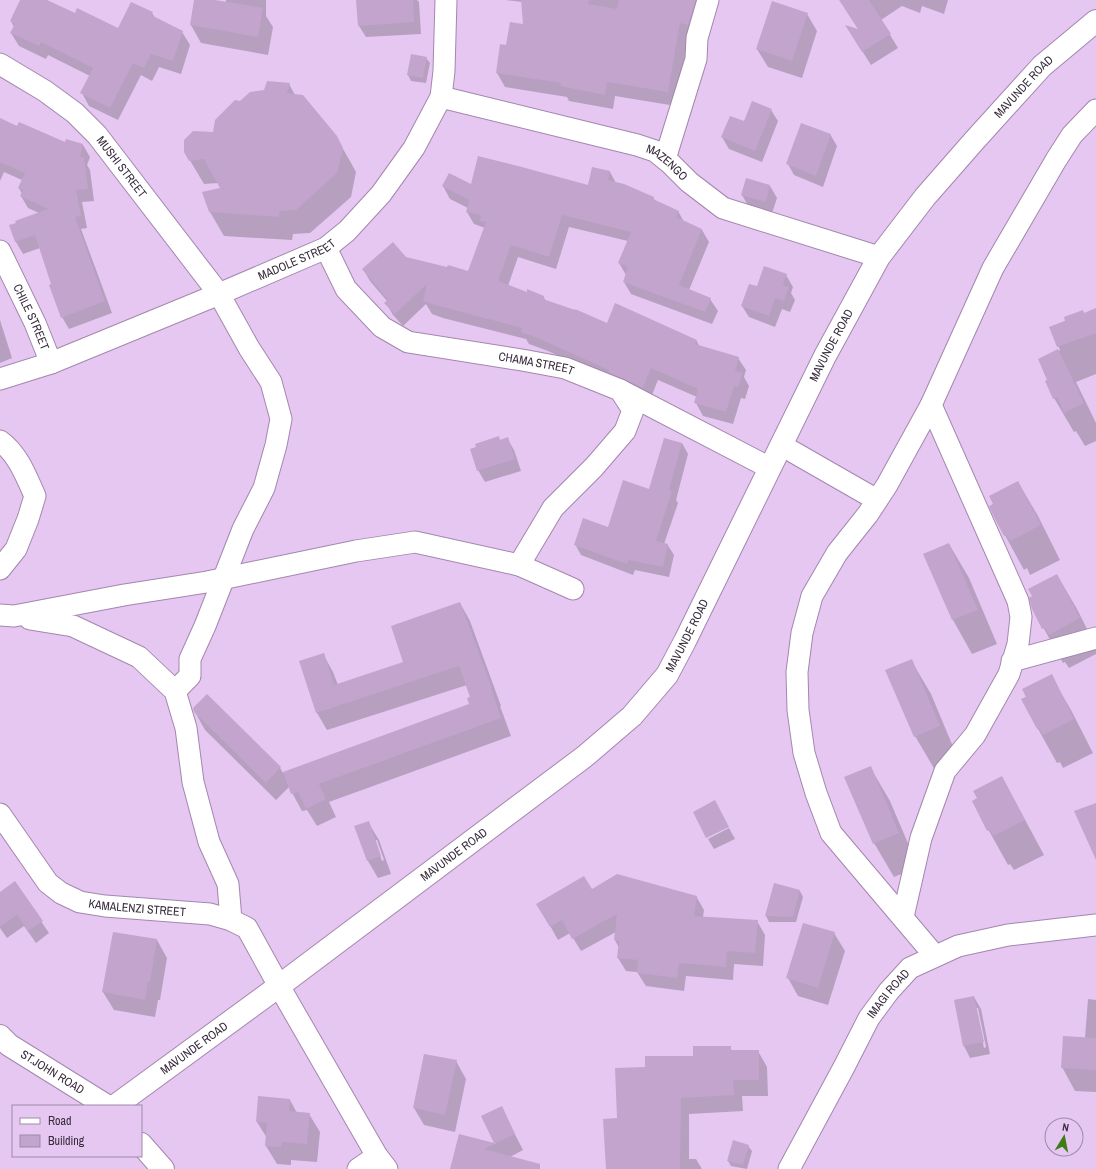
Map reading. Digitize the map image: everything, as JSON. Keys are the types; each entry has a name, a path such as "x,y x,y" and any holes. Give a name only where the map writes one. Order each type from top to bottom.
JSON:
{"street":[{"name":"MADOLE STREET","path":"0,379 50,363 219,294 326,248 347,231 381,194 414,148 441,97 444,71 446,0"},
{"path":"665,159 696,59 697,38 708,0"},
{"name":"MAVUNDE ROAD","path":"116,1105 279,986 584,758 632,716 667,675 702,608 825,356 879,257 925,197 1042,66 1096,21"},
{"name":"MUSHI STREET","path":"0,64 45,90 75,113 96,135 219,294 249,348 271,382 281,419 276,445 264,488 243,529 205,626 190,659 190,676 176,691"},
{"name":"MAZENGO","path":"441,97 637,145 655,151 689,182 723,208 879,257"},
{"path":"935,956 830,833 804,753 798,710 797,672 802,633 812,596 837,553 877,500 931,405 993,268 1072,135 1096,110"},
{"name":"CHAMA STREET","path":"326,248 346,289 382,327 408,342 565,368 620,390 770,468"},
{"name":"CHILE STREET","path":"0,251 35,323 50,363"},
{"path":"519,565 553,508 594,467 625,431 634,410 620,390"},
{"path":"903,917 921,838 945,771 975,735 1008,674 1018,644 1021,617 1018,601 931,405"},
{"path":"0,441 8,447 22,468 35,496 28,520 16,549 0,569"},
{"path":"782,445 877,500"},
{"path":"7,616 224,579 356,551 415,542 519,565 573,589"},
{"path":"7,616 73,626 139,657 176,691 186,728 193,782 209,842 228,884 231,920"},
{"path":"1012,661 1096,638"},
{"name":"KAMALENZI STREET","path":"0,814 48,883 61,893 80,902 105,906 210,914 231,920 247,928 279,986 382,1162"},
{"name":"IMAGI ROAD","path":"789,1169 870,1018 888,990 910,968 958,946 1008,935 1096,925"},
{"name":"ST.JOHN ROAD","path":"0,1036 9,1045 105,1105"},
{"path":"142,1145 163,1169"},
{"path":"358,1169 382,1162"}],"building":[{"path":"20,0 47,0 75,13 77,8 118,28 131,2 153,12 151,15 183,31 173,61 151,54 144,68 133,63 110,108 80,93 93,68 41,42 39,46 10,33 15,24 10,21"},
{"path":"194,0 215,0 263,8 258,37 190,25"},
{"path":"356,0 413,0 414,22 358,26"},
{"path":"521,0 589,0 588,4 617,9 619,0 696,0 688,25 680,23 668,92 607,82 605,95 560,86 561,83 496,73 500,44 506,45 510,22 523,24"},
{"path":"839,0 869,0 891,34 862,52 845,25 858,29"},
{"path":"772,1 808,13 792,61 756,49"},
{"path":"411,54 427,57 423,78 407,75"},
{"path":"267,81 290,83 287,93 303,95 337,136 343,148 337,173 296,210 280,211 279,217 209,212 202,192 220,188 204,159 189,161 184,152 184,140 193,131 213,132 215,120 235,100 240,101 250,92 264,90"},
{"path":"752,101 772,109 755,151 721,137 730,116 744,121"},
{"path":"0,118 17,126 19,122 65,142 66,139 83,144 80,157 84,157 88,189 76,190 81,216 75,217 105,301 61,318 49,285 51,284 35,235 15,242 9,225 16,223 15,221 48,209 20,196 23,190 18,188 25,173 0,162"},
{"path":"801,123 831,134 816,176 786,164"},
{"path":"478,156 588,185 592,167 610,171 608,180 624,184 654,197 653,199 679,211 676,217 702,229 679,285 711,298 705,312 623,282 628,267 618,263 631,232 562,215 549,257 511,245 498,281 527,292 527,289 544,296 543,299 575,309 607,323 615,303 697,340 695,344 739,357 735,371 743,373 738,387 734,386 726,412 694,403 698,389 651,368 643,388 608,372 609,370 521,332 522,328 423,301 427,284 395,314 384,303 388,300 362,269 393,242 406,257 447,267 448,265 468,271 486,222 480,221 481,215 466,212 469,200 442,186 449,173 471,184"},
{"path":"746,178 770,185 766,202 741,195"},
{"path":"764,266 787,274 783,285 789,287 784,301 775,298 769,316 741,306 749,284 757,286"},
{"path":"1096,308 1096,333 1057,347 1049,327 1065,321 1064,317 1083,310 1084,313"},
{"path":"1058,349 1084,403 1064,413 1057,397 1053,399 1038,359"},
{"path":"499,436 500,440 508,437 515,459 477,471 470,449 476,447 475,444"},
{"path":"664,438 682,443 669,490 672,491 656,541 668,544 663,567 628,560 627,564 574,545 583,518 608,527 623,480 649,489"},
{"path":"1018,481 1041,525 1010,541 1006,535 1004,536 994,517 989,506 993,504 989,496"},
{"path":"949,543 978,610 952,620 923,554"},
{"path":"1057,574 1080,618 1049,635 1045,628 1042,629 1032,609 1029,598 1032,596 1028,589"},
{"path":"460,602 492,688 501,718 319,784 326,799 306,809 298,792 291,794 283,772 469,704 467,698 470,697 459,666 316,713 299,661 324,653 334,685 403,662 391,626"},
{"path":"912,659 940,726 914,737 885,670"},
{"path":"1052,674 1074,719 1043,735 1039,728 1037,729 1021,699 1026,697 1022,689"},
{"path":"207,694 281,767 266,783 194,712 193,708"},
{"path":"871,766 899,833 873,844 844,777"},
{"path":"1002,776 1025,820 993,836 990,830 987,831 972,801 977,798 973,791"},
{"path":"715,800 729,827 706,838 693,812"},
{"path":"1096,803 1096,860 1074,811"},
{"path":"369,821 381,856 367,861 354,826"},
{"path":"617,874 697,896 694,916 758,920 755,953 727,951 726,967 679,963 677,978 637,973 638,960 617,958 619,941 614,940 617,914 572,939 562,920 550,927 536,904 584,876 592,889"},
{"path":"15,881 43,921 28,931 17,915 0,927 0,892"},
{"path":"774,883 800,890 793,917 765,916"},
{"path":"803,923 835,932 818,988 786,978"},
{"path":"113,932 157,939 150,983 148,982 145,1000 102,992"},
{"path":"974,996 984,1042 963,1046 954,1000"},
{"path":"1063,1036 1096,1038 1096,1070 1061,1068"},
{"path":"693,1046 731,1046 731,1050 759,1050 759,1080 733,1080 734,1095 681,1098 680,1169 606,1169 603,1119 617,1118 615,1068 645,1067 645,1056 693,1056"},
{"path":"424,1054 457,1060 445,1115 413,1108"},
{"path":"258,1096 290,1099 289,1111 310,1113 307,1144 282,1142 281,1147 265,1146 267,1123 256,1122"},
{"path":"502,1106 515,1134 484,1149 540,1164 540,1169 450,1169 459,1134 494,1143 481,1116"},
{"path":"733,1140 749,1145 743,1165 727,1161"}]}
